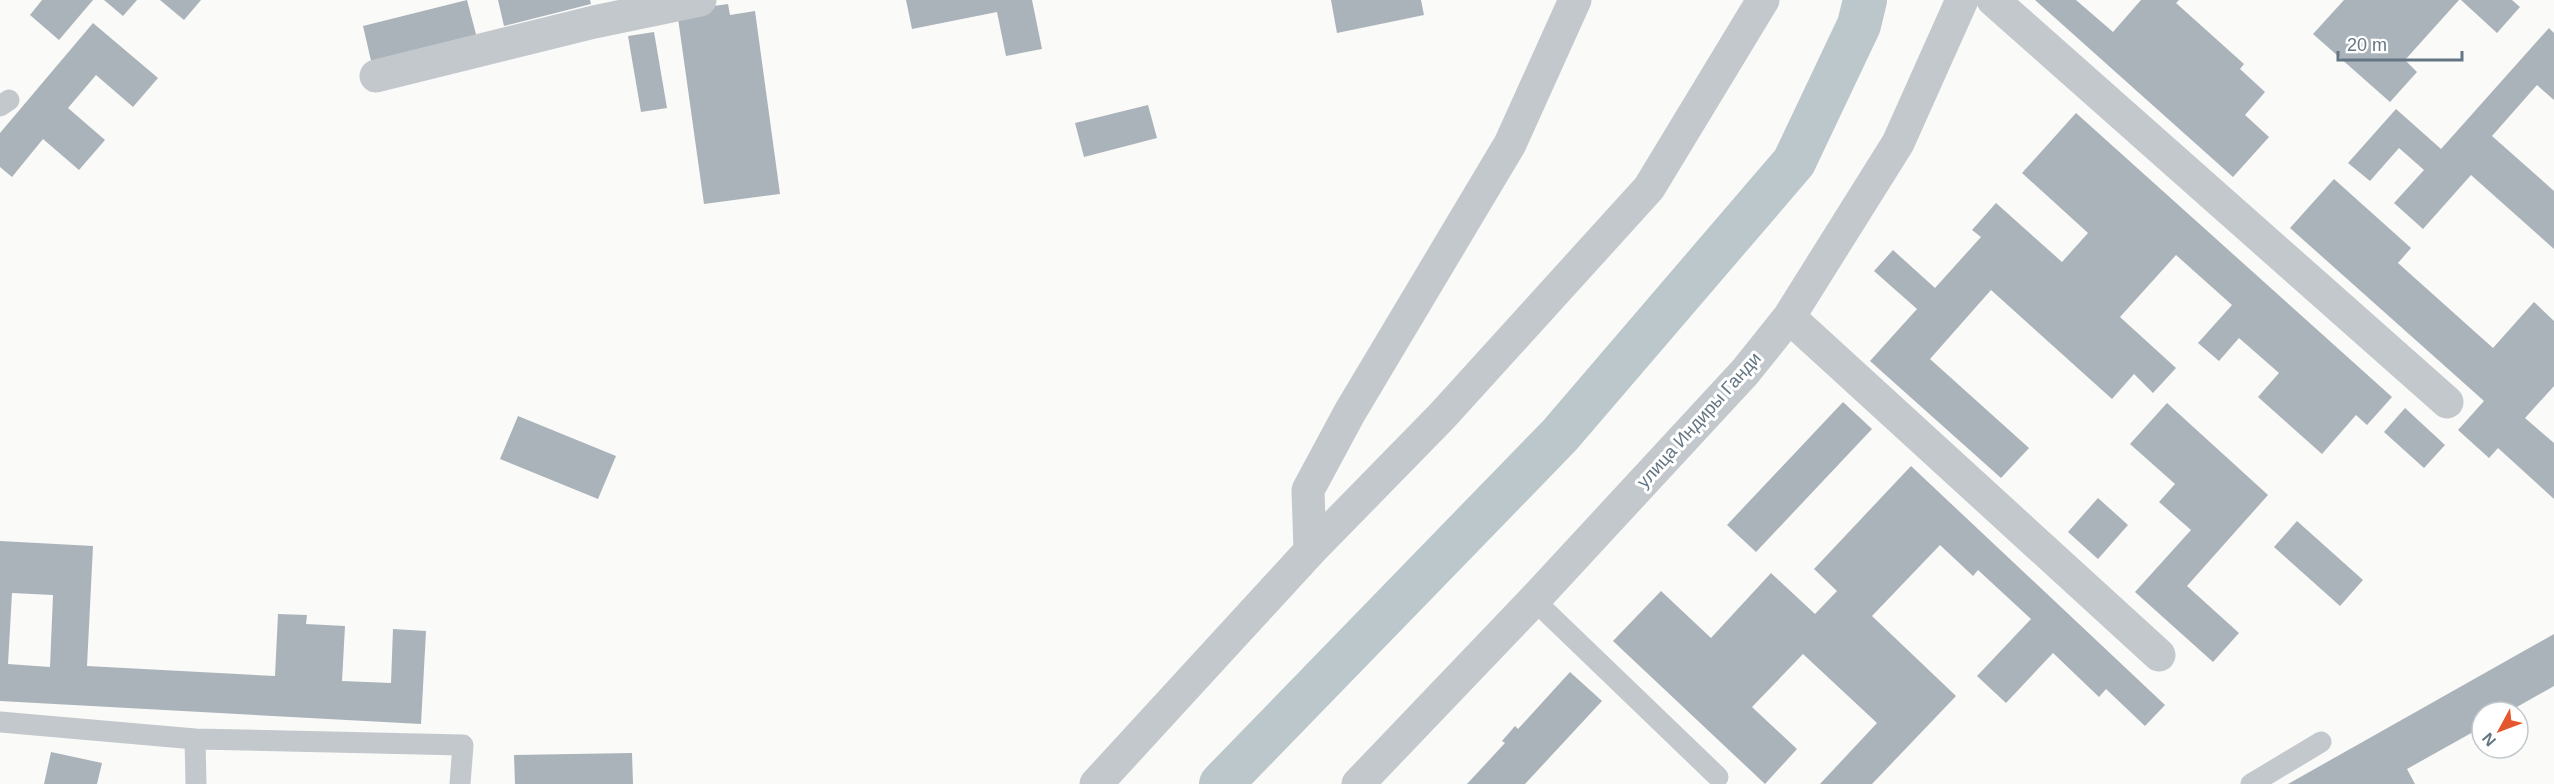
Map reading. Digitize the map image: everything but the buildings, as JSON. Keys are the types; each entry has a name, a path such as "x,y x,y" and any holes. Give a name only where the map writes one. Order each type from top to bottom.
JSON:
{"street":[{"path":"376,76 594,22 700,0"},
{"path":"1310,551 1308,490 1350,412 1510,144 1575,0"},
{"path":"1096,784 1310,551 1442,416 1649,188 1763,0"},
{"name":"улица Индиры Ганди","path":"1358,784 1534,600 1745,372 1789,318 1898,143 1962,0"},
{"path":"1993,0 2447,402"},
{"path":"1789,318 2159,654"}],"lane":[{"path":"1534,600 1718,777"},
{"path":"0,722 195,739 463,745 460,784"},
{"path":"195,739 196,784"},
{"path":"2251,784 2322,742"}],"waterway":[{"path":"1221,784 1560,435 1794,162 1859,25 1865,0"}]}
